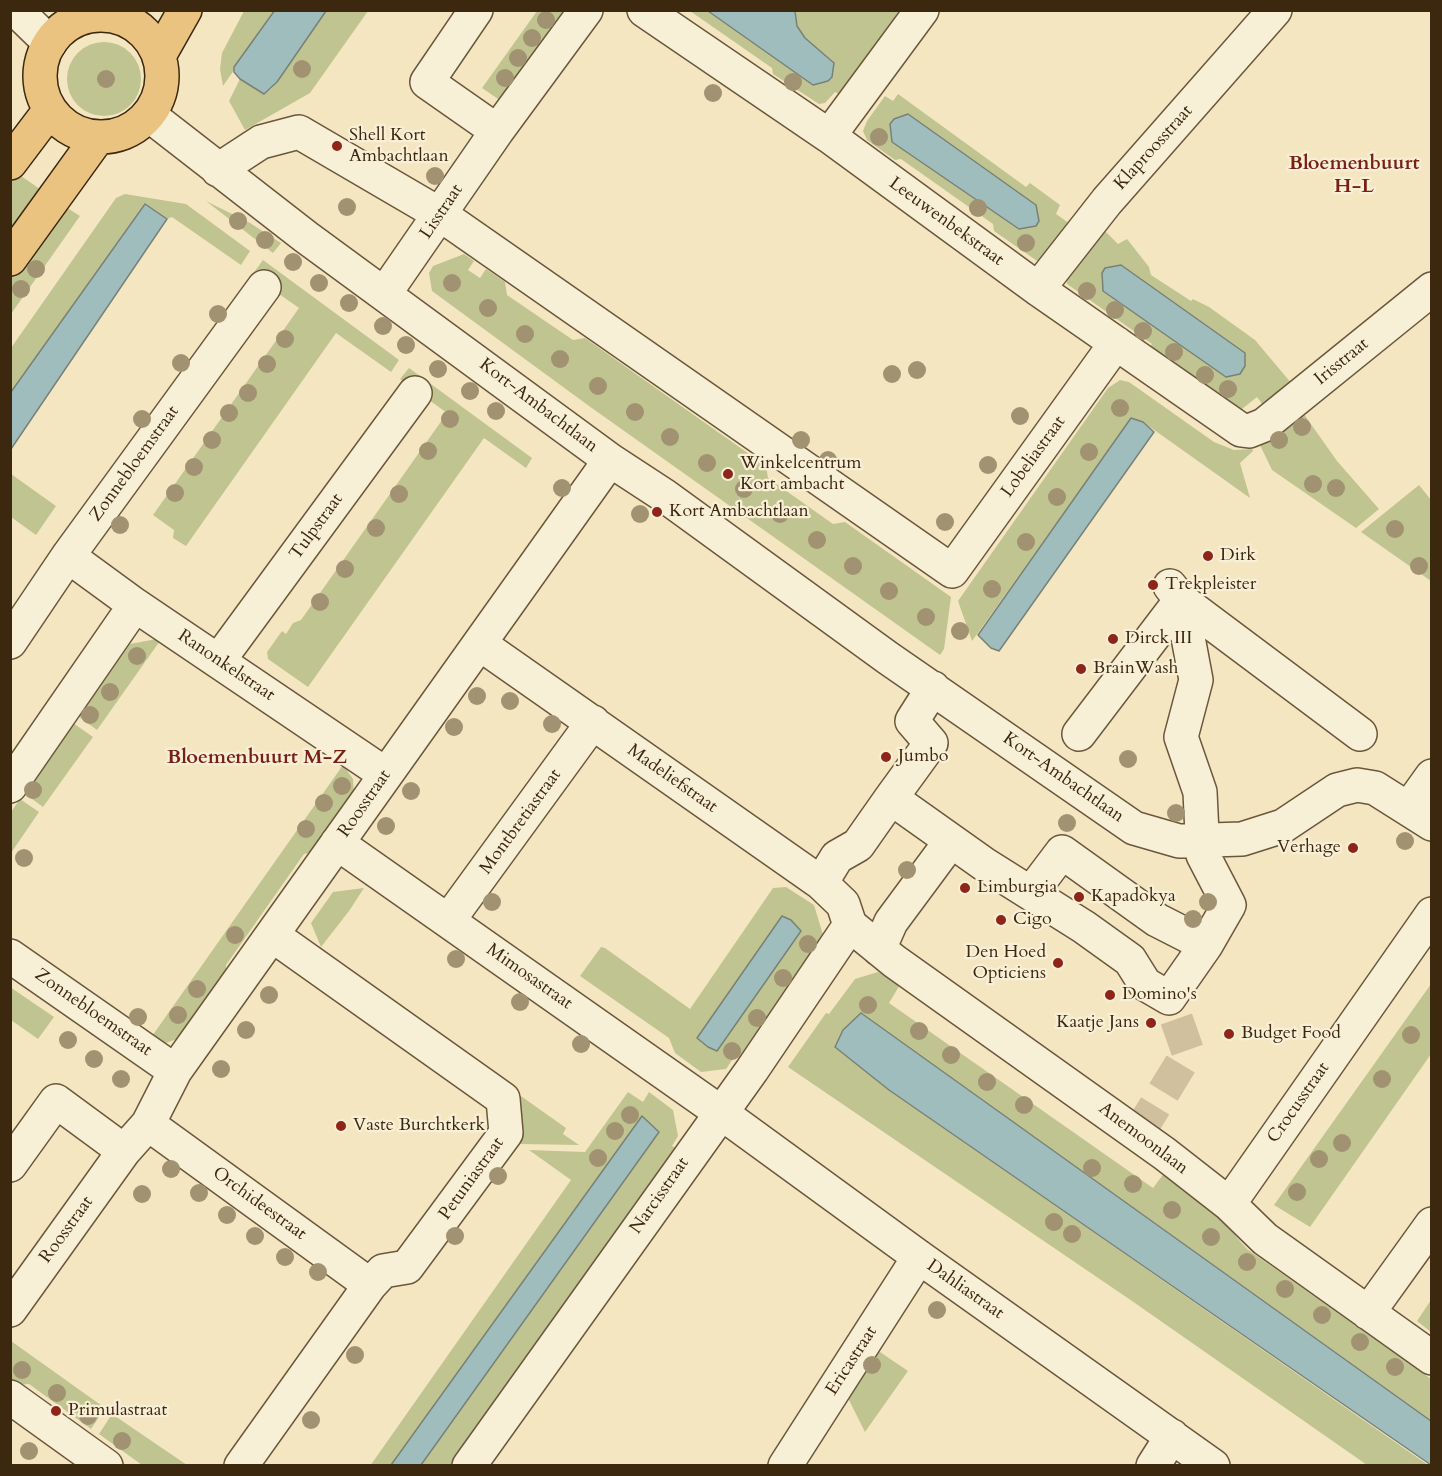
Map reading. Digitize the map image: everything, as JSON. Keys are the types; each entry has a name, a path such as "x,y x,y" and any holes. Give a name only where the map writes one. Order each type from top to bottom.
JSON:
{"main road":[{"path":"159,56 185,10"},
{"path":"117,14 134,24 149,38 159,56 163,76 159,97 149,115 135,128 117,136 98,137 79,133 63,124 50,110 43,94 40,76 43,59 50,43 68,25 91,16 117,14"},
{"path":"10,163 50,110"},
{"path":"10,259 98,137"}],"street":[{"path":"15,10 50,43"},
{"path":"476,10 427,82 497,131"},
{"name":"Lisstraat","path":"385,293 497,131 586,10"},
{"name":"Leeuwenbekstraat","path":"644,10 829,136 1038,289 1232,424 1250,431"},
{"path":"829,136 922,10"},
{"name":"Klaproosstraat","path":"1038,289 1107,201 1275,10"},
{"name":"Kort-Ambachtlaan","path":"149,115 218,170 610,460 1134,828 1179,841 1242,839 1267,833 1297,818 1337,790 1357,785 1375,788 1420,816"},
{"path":"218,170 261,142 299,132 441,215"},
{"name":"Lobeliastraat","path":"441,215 952,571 1116,343"},
{"name":"Zonnebloemstraat","path":"10,642 68,556 264,287"},
{"name":"Irisstraat","path":"1250,431 1264,425 1431,289"},
{"name":"Tulpstraat","path":"219,660 415,393"},
{"name":"Roosstraat","path":"10,1310 124,1151 148,1124 175,1071 610,460"},
{"name":"Ranonkelstraat","path":"68,556 135,605 385,774"},
{"path":"891,798 951,841 1084,927 1130,960 1145,984 1169,998 1206,945 1229,905 1203,855 1200,792 1181,737 1196,680 1175,593"},
{"path":"1175,593 1360,734"},
{"path":"1079,734 1175,593"},
{"path":"10,786 135,605"},
{"name":"Madeliefstraat","path":"480,644 821,883 843,904 850,925"},
{"path":"821,883 837,857 858,844 931,743 912,721 933,688"},
{"name":"Montbretiastraat","path":"448,921 593,723"},
{"path":"1420,816 1431,776"},
{"path":"879,949 891,922 951,841"},
{"name":"Mimosastraat","path":"337,843 720,1112"},
{"path":"1031,893 1062,852 1157,920 1206,945"},
{"path":"1084,927 1110,886"},
{"name":"Crocusstraat","path":"1229,1204 1431,914"},
{"name":"Anemoonlaan","path":"850,925 879,949 1138,1134 1229,1204 1265,1239 1431,1358"},
{"name":"Narcisstraat","path":"469,1466 752,1070 850,925"},
{"name":"Petuniastraat","path":"241,1466 370,1285 383,1271 407,1267 506,1133 503,1099 272,934"},
{"name":"Zonnebloemstraat","path":"10,956 175,1071"},
{"path":"10,1166 56,1101 124,1151"},
{"name":"Dahliastraat","path":"720,1112 1213,1466"},
{"name":"Orchideestraat","path":"148,1124 370,1285"},
{"path":"1368,1314 1431,1224"},
{"name":"Ericastraat","path":"785,1466 919,1257"},
{"path":"10,1397 106,1466"},
{"path":"1153,1466 1172,1436"}],"green space":[{"path":"244,11 275,11 223,86 220,69 222,53"},
{"path":"326,11 368,11 310,93 245,130 229,101 240,79 264,94 272,88"},
{"path":"537,11 565,11 501,101 482,88"},
{"path":"690,11 708,11 813,85 834,63 805,38 797,26 795,11 899,11 839,94 835,92 825,103 819,104 773,74 772,68"},
{"path":"97,42 111,42 125,48 135,58 141,72 139,93 125,110 111,116 97,116 83,110 73,100 67,86 67,72 73,58 83,48"},
{"path":"898,94 1026,187 1030,183 1060,205 1056,214 1073,226 1040,263 994,231 993,224 901,159 895,160 867,140 863,131 867,121 885,96 893,101"},
{"path":"14,171 47,194 11,244 10,176"},
{"path":"125,194 186,204 250,251 241,265 172,217 167,219 144,204 11,392 11,348 116,198"},
{"path":"206,201 250,223 281,243 273,253"},
{"path":"61,204 80,216 11,314 11,275"},
{"path":"1105,231 1118,244 1127,239 1149,267 1151,275 1191,301 1193,299 1209,307 1255,340 1292,384 1266,409 1257,397 1237,413 1147,350 1152,344 1067,284 1066,277","holes":["1121,265 1245,353 1245,366 1226,377 1103,291 1103,274"]},
{"path":"464,254 474,261 468,270 480,278 486,269 505,282 507,295 573,340 585,338 766,466 768,478 833,524 845,522 951,597 944,649 940,655 589,406 432,291 429,273 433,266"},
{"path":"263,260 399,360 391,372 336,333 186,546 173,538 174,530 153,515 299,308 252,275"},
{"path":"409,368 532,458 526,468 484,438 308,687 268,659 267,652 282,631 286,634 293,623 301,620 447,413 400,379"},
{"path":"1120,380 1129,382 1214,442 1234,450 1252,449 1253,451 1240,463 1250,498 1143,422 1131,419 972,641 958,601 1108,388"},
{"path":"1301,410 1337,461 1379,509 1356,528 1272,470 1258,441"},
{"path":"11,474 56,506 36,535 11,517"},
{"path":"1419,485 1431,500 1431,581 1361,532"},
{"path":"162,638 97,730 79,717 130,644"},
{"path":"73,723 93,737 43,807 24,793"},
{"path":"343,765 353,779 354,795 315,852 304,854 226,965 226,972 185,1036 166,1043 150,1039"},
{"path":"20,799 39,812 11,853 11,812"},
{"path":"786,887 814,905 824,938 740,1058 735,1056 726,1069 701,1072 675,1053 669,1038 580,976 601,947 605,948 690,1009 773,888","holes":["782,917 791,920 801,931 717,1051"]},
{"path":"364,888 321,947 311,923 333,892"},
{"path":"878,972 901,983 889,1003 1153,1188 1165,1172 1216,1214 1247,1249 1431,1379 1431,1421 861,1013 843,1030 835,1047 889,1090 1428,1465 1367,1465 1132,1301 788,1067 826,1013 829,1014 855,979"},
{"path":"1431,984 1431,1054 1310,1227 1274,1205"},
{"path":"10,987 54,1017 38,1039 11,1020"},
{"path":"628,1092 643,1102 649,1092 673,1110 678,1136 672,1146 676,1148 450,1465 421,1465 659,1132 642,1117 391,1465 370,1466 571,1180 529,1150 585,1152"},
{"path":"518,1094 566,1128 563,1134 579,1145 521,1144 514,1140"},
{"path":"1431,1300 1431,1332 1417,1321"},
{"path":"11,1341 105,1408 91,1429 29,1384 17,1385 11,1382"},
{"path":"877,1350 908,1371 865,1432 848,1398"},
{"path":"112,1414 187,1465 142,1465 99,1434"}],"water":[{"path":"275,10 326,11 277,82 264,94 240,79 234,72 234,67"},
{"path":"708,11 795,11 797,26 805,38 834,63 832,77 828,81 813,85"},
{"path":"908,114 1036,205 1039,221 1036,226 1019,229 892,142 890,124 894,119"},
{"path":"145,204 167,219 11,449 11,392"},
{"path":"1121,265 1245,353 1245,366 1240,374 1226,377 1103,291 1102,273 1105,268"},
{"path":"1131,418 1143,422 1154,432 999,651 991,648 978,635"},
{"path":"782,916 791,920 801,931 717,1051 708,1047 697,1038"},
{"path":"861,1013 1431,1421 1431,1465 889,1090 835,1047 843,1030"},
{"path":"642,1116 659,1132 421,1465 391,1465"}],"tunnel":[{"path":"1138,1134 1188,1052 1169,998"}],"place":[{"name":"Shell Kort Ambachtlaan","path":"337,146"},
{"name":"Winkelcentrum Kort ambacht","path":"728,474"},
{"name":"Kort Ambachtlaan","path":"657,512"},
{"name":"Dirk","path":"1208,556"},
{"name":"Trekpleister","path":"1153,585"},
{"name":"Dirck III","path":"1113,639"},
{"name":"BrainWash","path":"1081,669"},
{"name":"Jumbo","path":"886,757"},
{"name":"Verhage","path":"1353,848"},
{"name":"Limburgia","path":"965,888"},
{"name":"Kapadokya","path":"1079,897"},
{"name":"Cigo","path":"1001,920"},
{"name":"Den Hoed Opticiens","path":"1058,963"},
{"name":"Domino's","path":"1110,995"},
{"name":"Kaatje Jans","path":"1151,1023"},
{"name":"Budget Food","path":"1229,1034"},
{"name":"Vaste Burchtkerk","path":"341,1126"},
{"name":"Primulastraat","path":"56,1411"}],"district":[{"name":"Bloemenbuurt H-L","path":"1354,176"},
{"name":"Bloemenbuurt M-Z","path":"257,758"}]}
